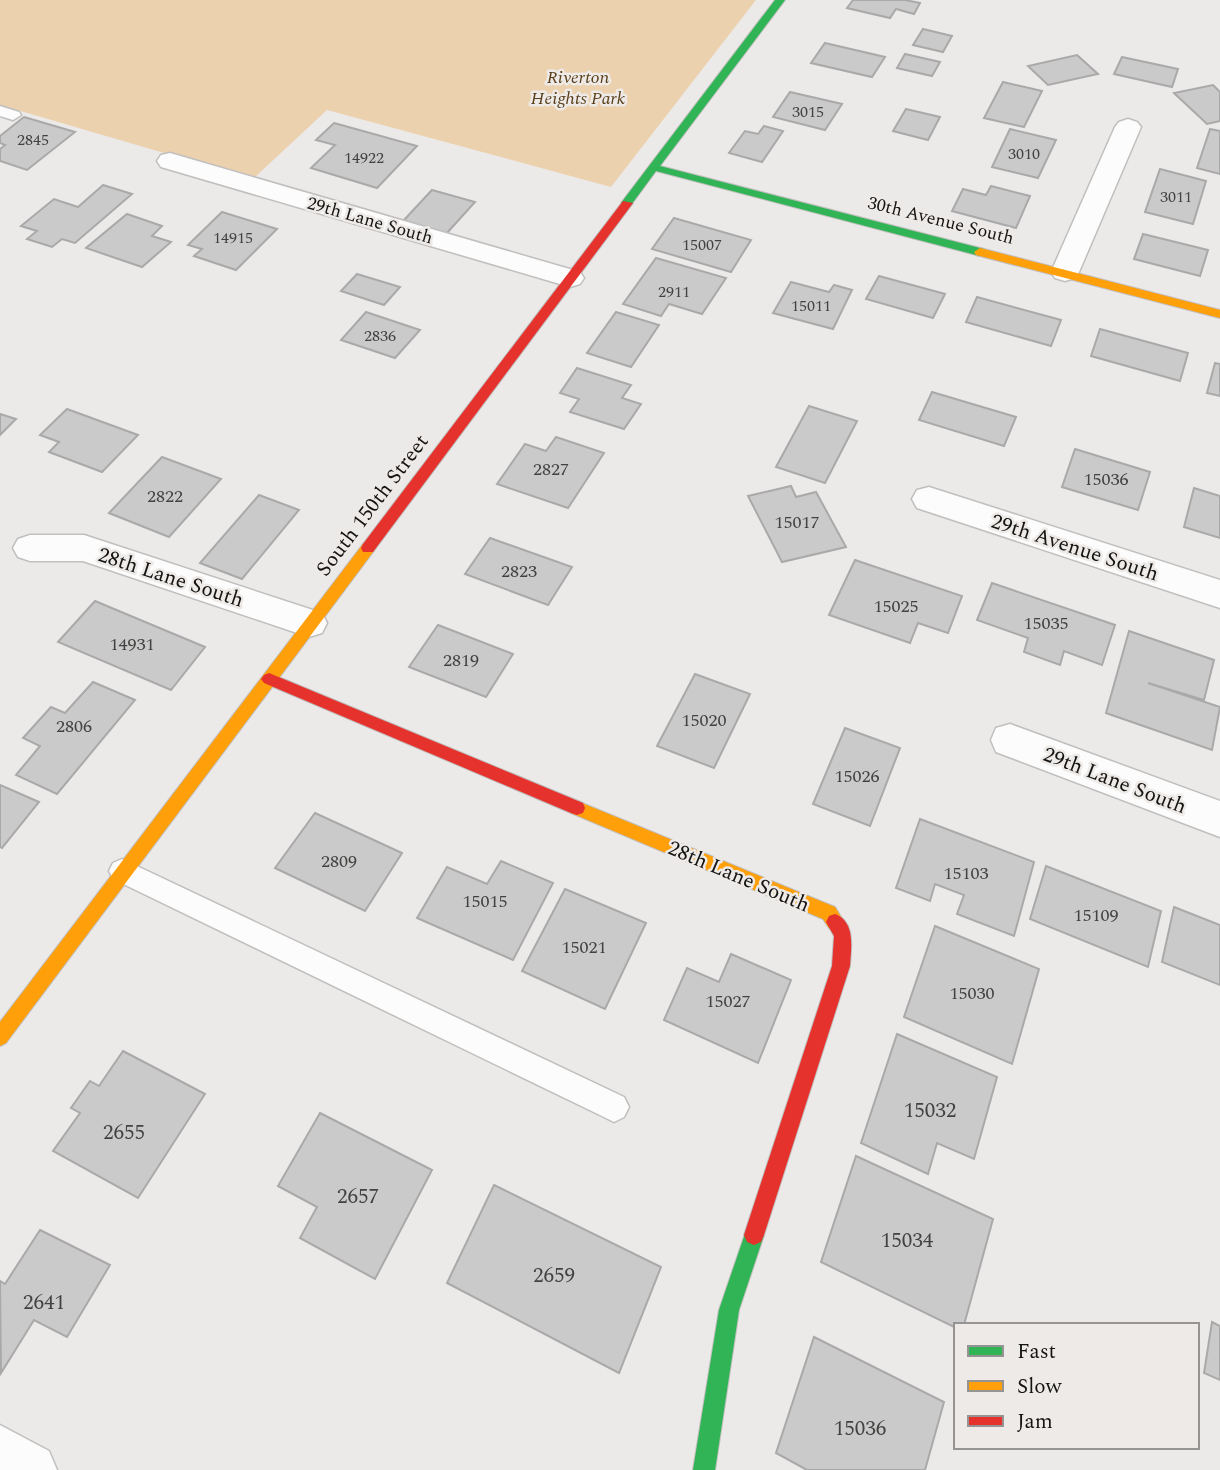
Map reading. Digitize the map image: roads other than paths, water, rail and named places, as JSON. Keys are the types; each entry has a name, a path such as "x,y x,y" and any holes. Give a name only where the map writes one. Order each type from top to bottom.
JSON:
{"street":[{"name":"South 150th Street","path":"0,1037 122,871 779,0"},
{"path":"1065,272 1128,127"},
{"name":"29th Lane South","path":"170,161 570,278"},
{"name":"30th Avenue South","path":"652,167 1220,314"},
{"name":"29th Avenue South","path":"929,499 1220,594"},
{"name":"28th Lane South","path":"30,548 84,548 309,623"},
{"name":"28th Lane South","path":"269,679 829,913 843,936 841,966 729,1310 704,1470"},
{"name":"29th Lane South","path":"1010,740 1220,820"},
{"path":"0,1452 30,1470"}],"lane":[{"path":"122,871 614,1107"}],"park label":[{"name":"Riverton Heights Park","path":"578,87"}]}
